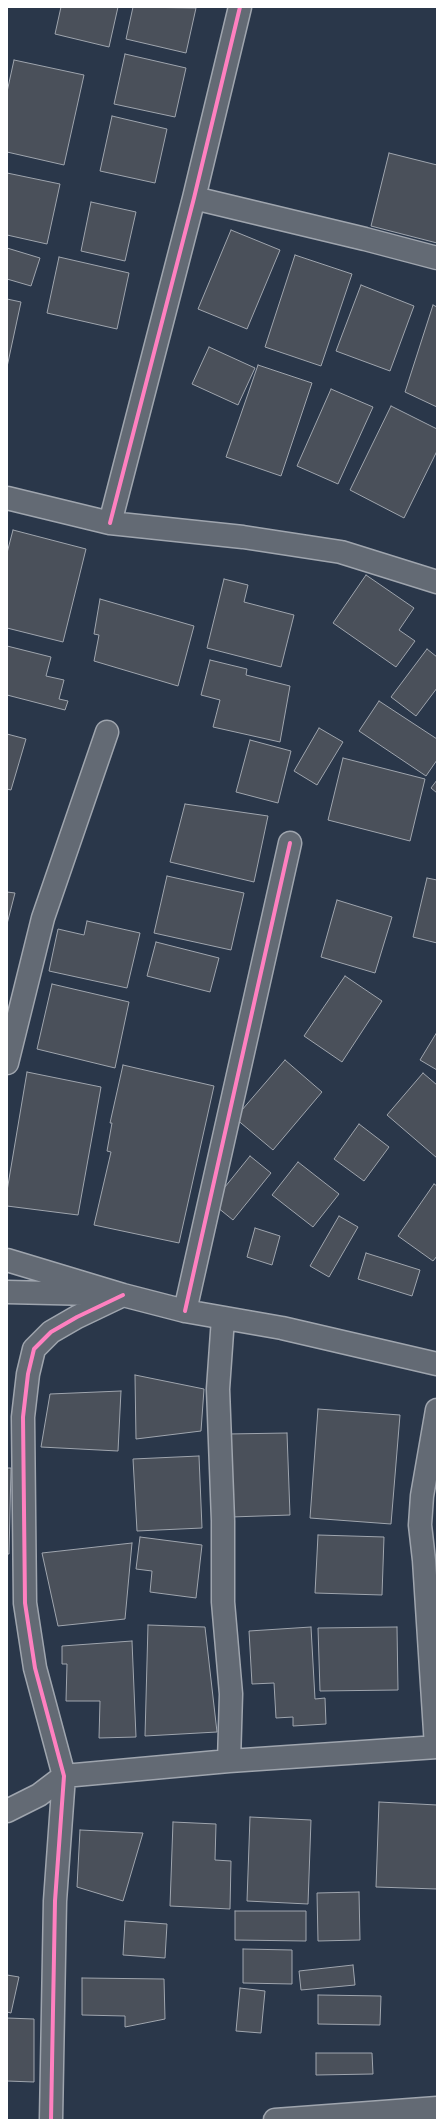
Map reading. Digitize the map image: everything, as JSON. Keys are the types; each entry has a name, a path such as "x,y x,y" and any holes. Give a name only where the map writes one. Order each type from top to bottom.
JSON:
{"street":[{"path":"110,523 194,198 240,7"},
{"path":"194,198 437,258"},
{"path":"7,498 110,523 243,537 341,552 437,582"},
{"path":"7,1063 43,918 107,732"},
{"path":"185,1310 290,842"},
{"path":"7,1260 123,1295 185,1310 282,1328 437,1364"},
{"path":"7,1292 123,1295"},
{"path":"51,2120 55,1901 64,1776 16,1601 24,1417 28,1374 34,1349 51,1332 77,1317 123,1295"},
{"path":"223,1318 218,1389 223,1521 223,1602 231,1694 229,1761"},
{"path":"7,1811 39,1794 64,1776 229,1761 436,1747 424,1560 420,1526 423,1489 437,1410"},
{"path":"276,2120 405,2115 437,2108"}],"building":[{"path":"61,7 118,7 109,47 55,34"},
{"path":"133,7 196,8 186,53 126,39"},
{"path":"125,54 186,68 175,117 114,104"},
{"path":"14,60 84,75 64,165 7,152 7,92"},
{"path":"112,116 167,129 155,183 100,171"},
{"path":"389,153 437,165 437,243 371,226"},
{"path":"7,173 60,184 47,244 7,235"},
{"path":"91,202 136,212 125,261 81,251"},
{"path":"231,230 280,250 247,329 198,309"},
{"path":"7,248 40,258 31,286 7,279"},
{"path":"295,255 352,274 321,366 265,347"},
{"path":"59,257 129,273 117,329 47,313"},
{"path":"361,285 414,306 390,371 336,351"},
{"path":"7,299 21,302 7,367"},
{"path":"433,305 437,307 437,407 405,392"},
{"path":"209,347 255,368 238,405 192,384"},
{"path":"258,365 312,383 281,476 226,457"},
{"path":"331,389 373,407 338,484 297,466"},
{"path":"391,406 437,429 437,451 404,518 350,490"},
{"path":"13,530 86,549 63,642 7,628 7,553"},
{"path":"366,575 414,608 399,630 415,641 396,667 333,623"},
{"path":"224,579 248,585 244,602 294,615 281,667 207,648"},
{"path":"100,599 194,626 178,686 94,661 99,635 94,634"},
{"path":"7,646 51,657 46,676 64,680 59,699 68,701 65,710 7,695"},
{"path":"427,649 437,657 437,688 416,716 391,697"},
{"path":"210,660 247,669 246,675 290,686 280,742 213,727 220,700 201,695"},
{"path":"379,701 437,739 437,760 426,776 359,731"},
{"path":"319,728 343,742 317,785 294,771"},
{"path":"7,734 26,739 11,790 7,789"},
{"path":"250,740 291,751 278,803 236,792"},
{"path":"343,758 425,779 410,841 328,820"},
{"path":"437,780 437,793 431,788"},
{"path":"185,804 268,816 254,882 170,862"},
{"path":"167,876 244,893 231,950 154,933"},
{"path":"427,878 437,880 437,943 413,937"},
{"path":"7,892 15,893 7,924"},
{"path":"337,900 392,917 375,973 321,957"},
{"path":"87,921 140,933 127,988 49,971 58,929 84,935"},
{"path":"156,942 219,958 210,992 147,976"},
{"path":"345,976 382,1001 342,1062 304,1036"},
{"path":"52,984 129,1002 115,1068 37,1049"},
{"path":"437,1032 437,1070 420,1060"},
{"path":"285,1060 322,1092 273,1150 235,1118"},
{"path":"123,1065 214,1086 179,1243 94,1225 111,1152 107,1151 112,1123 110,1123"},
{"path":"27,1072 101,1087 78,1215 7,1206 7,1191"},
{"path":"423,1073 437,1085 437,1158 387,1115"},
{"path":"359,1124 389,1147 364,1181 334,1159"},
{"path":"250,1156 271,1173 233,1220 212,1203"},
{"path":"298,1162 339,1194 313,1227 272,1195"},
{"path":"434,1184 437,1186 437,1256 433,1261 398,1236"},
{"path":"339,1216 358,1227 329,1277 310,1266"},
{"path":"255,1228 280,1236 272,1265 247,1257"},
{"path":"366,1253 420,1270 412,1296 358,1279"},
{"path":"135,1375 204,1389 201,1431 136,1439"},
{"path":"121,1391 118,1451 41,1447 50,1394"},
{"path":"318,1409 400,1415 391,1524 310,1518"},
{"path":"287,1433 290,1515 231,1517 228,1434"},
{"path":"199,1456 202,1528 137,1531 133,1459"},
{"path":"7,1468 11,1468 9,1554 7,1554"},
{"path":"318,1535 384,1537 382,1595 315,1593"},
{"path":"140,1537 202,1545 196,1598 150,1592 152,1571 136,1569"},
{"path":"132,1543 125,1619 58,1626 42,1553"},
{"path":"148,1625 205,1627 217,1732 145,1736"},
{"path":"311,1627 315,1699 325,1698 326,1724 293,1726 293,1717 276,1718 274,1683 252,1684 249,1631"},
{"path":"397,1627 398,1690 320,1691 318,1628"},
{"path":"132,1641 136,1737 99,1738 100,1701 66,1701 67,1664 62,1664 62,1646"},
{"path":"379,1802 437,1805 437,1889 376,1887"},
{"path":"250,1817 311,1820 308,1904 247,1901"},
{"path":"173,1822 216,1824 215,1860 231,1861 230,1909 170,1906"},
{"path":"80,1830 143,1833 123,1901 77,1887"},
{"path":"359,1892 360,1940 318,1941 317,1893"},
{"path":"235,1911 306,1911 306,1941 235,1940"},
{"path":"125,1921 167,1924 165,1958 123,1955"},
{"path":"243,1949 292,1950 292,1984 243,1983"},
{"path":"353,1965 355,1985 301,1990 299,1971"},
{"path":"7,1975 19,1977 11,2013 7,2012"},
{"path":"82,1978 164,1979 165,2019 125,2027 125,2016 82,2015"},
{"path":"240,1988 265,1991 261,2033 236,2031"},
{"path":"318,1995 381,1996 380,2025 318,2024"},
{"path":"7,2018 34,2019 34,2082 7,2081"},
{"path":"316,2053 372,2053 373,2074 316,2075"}],"cycle path":[{"path":"110,523 194,198 240,7"},
{"path":"185,1311 290,843"},
{"path":"51,2120 55,1901 64,1776 35,1668 25,1603 23,1417 28,1374 34,1349 51,1332 77,1317 123,1295"}]}
